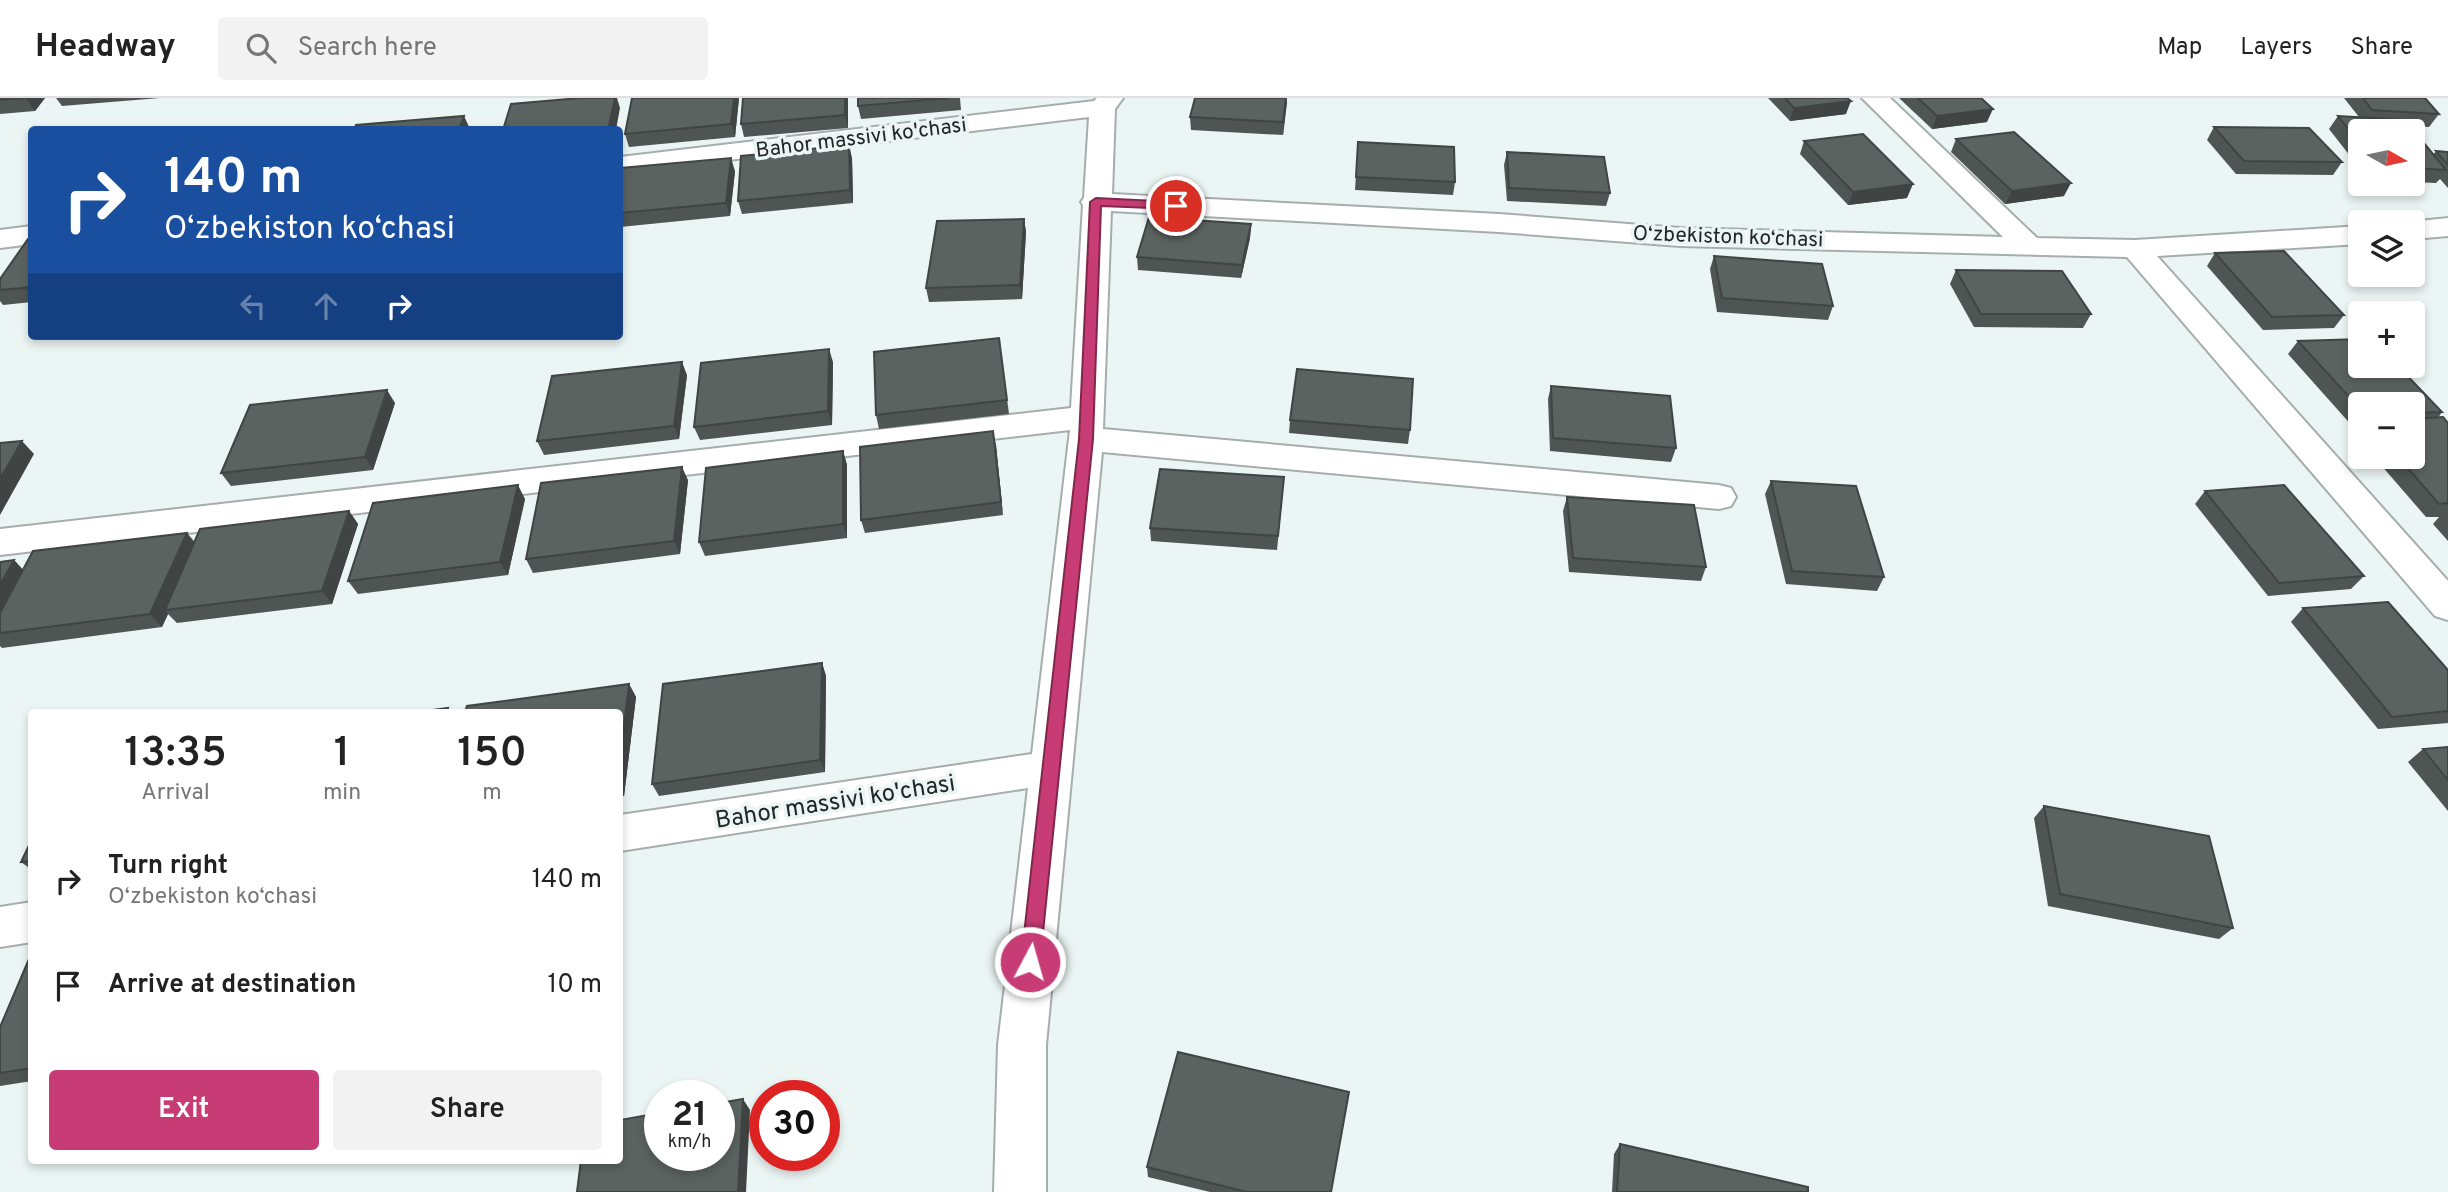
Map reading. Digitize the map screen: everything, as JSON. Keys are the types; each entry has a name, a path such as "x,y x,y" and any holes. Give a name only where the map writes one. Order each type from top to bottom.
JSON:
{"street":[{"path":"1875,98 2028,245"},
{"path":"1020,1192 1022,1045 1086,428 1096,202 1106,103"},
{"name":"Bahor massivi ko'chasi","path":"623,165 1106,103"},
{"name":"O‘zbekiston ko‘chasi","path":"1096,202 1485,222 1680,237 2135,249 2348,236"},
{"path":"2425,229 2448,228"},
{"path":"0,239 28,236"},
{"path":"2135,249 2448,606"},
{"path":"0,542 1086,428 1719,497"},
{"name":"Bahor massivi ko'chasi","path":"623,833 1050,768"},
{"path":"0,927 28,923"}],"building":[{"path":"615,98 609,126 504,126 511,104"},
{"path":"632,98 734,98 731,124 625,134"},
{"path":"743,98 845,98 845,115 741,124"},
{"path":"858,98 949,98 858,106"},
{"path":"1195,98 1286,98 1283,122 1190,117"},
{"path":"1785,98 1847,98 1851,101 1794,108"},
{"path":"1918,98 1981,98 1993,109 1937,116"},
{"path":"2363,98 2425,98 2439,114 2372,110"},
{"path":"464,116 460,126 356,125"},
{"path":"2338,116 2388,119 2348,119 2348,129"},
{"path":"2214,127 2309,128 2342,162 2244,161"},
{"path":"2014,132 2071,183 2012,191 1956,139"},
{"path":"1863,134 1913,184 1853,192 1804,141"},
{"path":"1358,142 1454,147 1455,182 1356,177"},
{"path":"849,145 850,190 738,201 741,156"},
{"path":"2426,146 2446,170 2426,169"},
{"path":"2436,151 2448,152 2448,165"},
{"path":"1507,152 1604,157 1610,193 1509,188"},
{"path":"731,158 726,203 623,213 623,168"},
{"path":"1149,217 1251,224 1242,265 1137,257"},
{"path":"1024,219 1020,285 926,288 937,221"},
{"path":"28,239 28,287 0,290 0,279"},
{"path":"2284,251 2344,315 2272,317 2215,253"},
{"path":"1714,256 1822,264 1833,306 1722,298"},
{"path":"1956,270 2062,271 2091,314 1981,314"},
{"path":"999,338 1007,400 876,415 874,352"},
{"path":"2348,339 2348,378 2409,378 2423,392 2348,392 2348,396 2298,341"},
{"path":"829,349 828,411 694,427 701,363"},
{"path":"682,362 674,426 537,441 552,376"},
{"path":"1297,369 1413,379 1410,430 1290,420"},
{"path":"1551,386 1670,396 1676,448 1553,438"},
{"path":"387,390 365,457 221,473 250,405"},
{"path":"2425,394 2442,412 2425,413"},
{"path":"2443,417 2448,423 2448,503 2439,504 2408,469 2425,469 2425,418"},
{"path":"993,431 1001,502 861,520 860,447"},
{"path":"22,441 0,479 0,443"},
{"path":"843,451 843,524 699,542 706,468"},
{"path":"682,467 674,541 526,559 541,483"},
{"path":"1160,469 1284,477 1278,536 1150,528"},
{"path":"1771,481 1856,486 1884,577 1792,571"},
{"path":"518,485 500,562 348,581 373,503"},
{"path":"2284,485 2364,576 2279,583 2205,491"},
{"path":"1567,497 1694,505 1706,567 1573,558"},
{"path":"349,511 322,591 165,610 200,529"},
{"path":"187,533 150,614 0,633 0,613 33,551"},
{"path":"14,560 0,585 0,562"},
{"path":"2388,602 2448,670 2448,711 2392,717 2303,608"},
{"path":"822,663 820,760 652,784 663,684"},
{"path":"629,684 623,733 623,709 466,709 467,706"},
{"path":"2448,747 2448,780 2423,749"},
{"path":"2044,806 2209,836 2233,928 2060,894"},
{"path":"28,847 28,861 21,862"},
{"path":"28,961 28,1069 0,1073 0,1027"},
{"path":"1178,1052 1349,1092 1331,1192 1247,1192 1147,1167"},
{"path":"743,1099 738,1192 577,1192 580,1164 623,1164 623,1119 644,1116 644,1171 735,1171 735,1100"},
{"path":"1620,1144 1808,1187 1808,1192 1617,1192"}],"route":[{"path":"1030,962 1086,439 1096,202 1176,206"}]}
